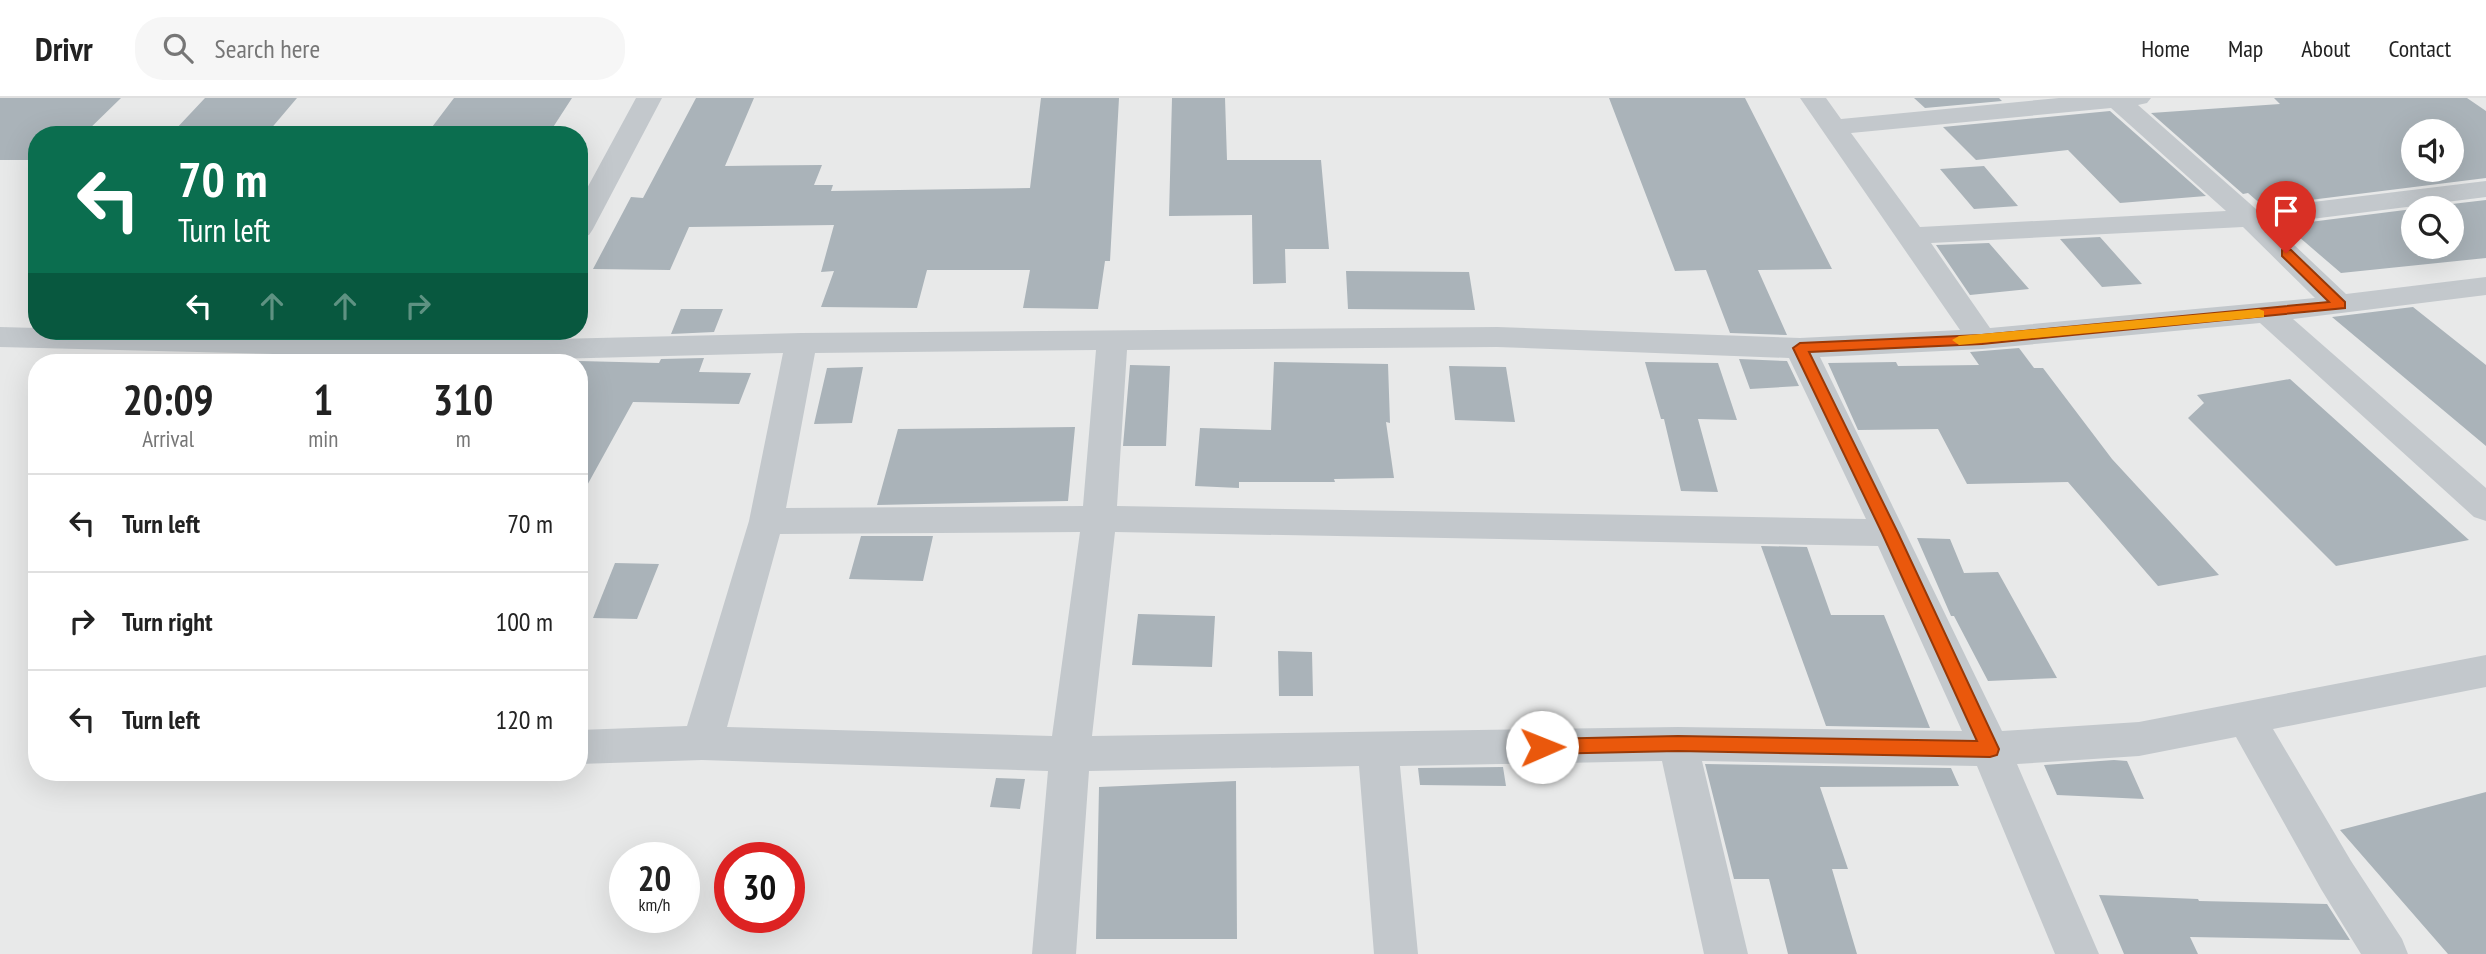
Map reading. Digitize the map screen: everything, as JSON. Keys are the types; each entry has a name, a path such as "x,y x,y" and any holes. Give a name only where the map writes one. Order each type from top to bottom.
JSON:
{"street":[{"path":"588,212 649,98"},
{"path":"1813,98 1982,339"},
{"path":"1835,127 2123,99 2340,305"},
{"path":"1912,236 2250,218 2486,189"},
{"path":"141,340 516,348 1497,337 1800,348 1982,339 2267,313 2486,286"},
{"path":"2267,313 2486,508"},
{"path":"0,337 28,338"},
{"path":"1054,954 1070,754 1099,519 1112,341"},
{"path":"702,743 766,521 801,343"},
{"path":"1800,348 1890,533 1990,749 2077,954"},
{"path":"766,521 1099,519 1890,533"},
{"path":"588,747 702,743 1070,754 1678,744 1990,749 2139,739 2486,671"},
{"path":"2246,718 2336,876 2386,954"},
{"path":"1678,744 1726,954"},
{"path":"1378,750 1396,954"}],"shaded area":[{"path":"0,98 2486,98 2486,954 0,954"}],"building":[{"path":"0,98 121,98 92,126 28,126 28,160 0,160"},
{"path":"205,98 297,98 273,126 179,126"},
{"path":"454,98 572,98 554,126 433,126"},
{"path":"696,98 754,98 725,166 822,165 814,185 833,185 831,191 1030,188 1041,98 1119,98 1110,261 1105,261 1098,309 1023,308 1030,270 927,270 917,308 821,307 834,271 821,272 834,225 689,227 670,270 593,269 631,197 643,198"},
{"path":"1172,98 1225,98 1227,160 1321,160 1329,249 1285,249 1286,283 1253,284 1252,215 1169,216"},
{"path":"1609,98 1745,98 1832,269 1758,270 1787,335 1730,333 1706,270 1675,271"},
{"path":"1914,98 1999,98 2002,101 1925,108"},
{"path":"2274,98 2467,98 2486,111 2486,178 2464,181 2464,119 2401,119 2401,182 2454,182 2263,206 2248,193 2243,194 2151,113 2280,104"},
{"path":"2110,111 2206,196 2120,203 2068,150 1976,160 1943,127"},
{"path":"1984,166 2018,206 1974,209 1940,169"},
{"path":"2486,200 2486,258 2341,273 2285,225 2401,210 2401,259 2464,259 2464,203"},
{"path":"2100,237 2142,284 2102,287 2060,239"},
{"path":"1989,243 2029,289 1970,295 1936,245"},
{"path":"1346,271 1469,272 1475,310 1348,309"},
{"path":"2413,307 2486,365 2486,446 2332,317"},
{"path":"681,309 723,309 714,332 671,334"},
{"path":"2019,348 2034,368 2043,368 2112,459 2219,575 2158,586 2068,482 1967,484 1938,429 1858,430 1828,363 1979,365 1970,352"},
{"path":"704,358 699,372 751,373 739,404 633,402 588,484 588,361 659,363 661,359"},
{"path":"1739,359 1787,361 1799,386 1750,389"},
{"path":"1274,362 1388,364 1390,423 1386,422 1394,478 1334,479 1335,482 1239,482 1239,488 1195,486 1200,428 1271,430"},
{"path":"1645,362 1718,363 1737,420 1698,419 1718,492 1681,491 1664,419 1661,419"},
{"path":"1130,365 1170,366 1166,446 1123,446"},
{"path":"1449,366 1506,367 1515,422 1455,420"},
{"path":"863,367 852,423 814,424 827,368"},
{"path":"2290,379 2469,540 2336,566 2188,418 2204,403 2197,395"},
{"path":"1075,427 1068,501 877,505 898,429"},
{"path":"861,536 933,536 923,581 849,579"},
{"path":"1917,538 1950,539 1964,573 1998,572 2057,678 1988,681 1954,616 1951,616"},
{"path":"1761,546 1807,547 1831,615 1884,615 1930,728 1826,726"},
{"path":"615,563 659,564 637,619 593,618"},
{"path":"1138,614 1215,616 1212,667 1132,665"},
{"path":"1278,651 1312,652 1313,696 1279,696"},
{"path":"2127,761 2144,799 2057,795 2044,765"},
{"path":"1705,764 1951,768 1959,786 1820,787 1848,869 1832,869 1857,954 1788,954 1769,879 1734,879"},
{"path":"1503,767 1506,786 1420,785 1418,768"},
{"path":"996,778 1025,779 1020,809 990,807"},
{"path":"1236,781 1237,939 1096,939 1099,787"},
{"path":"2486,792 2486,954 2448,954 2340,830"},
{"path":"2099,895 2327,904 2350,940 2190,937 2198,954 2124,954"}],"slow traffic":[{"path":"1959,340 2259,314"}],"route":[{"path":"1542,747 1678,744 1990,749 1890,533 1800,348 1982,339 2340,305 2286,253"}]}
